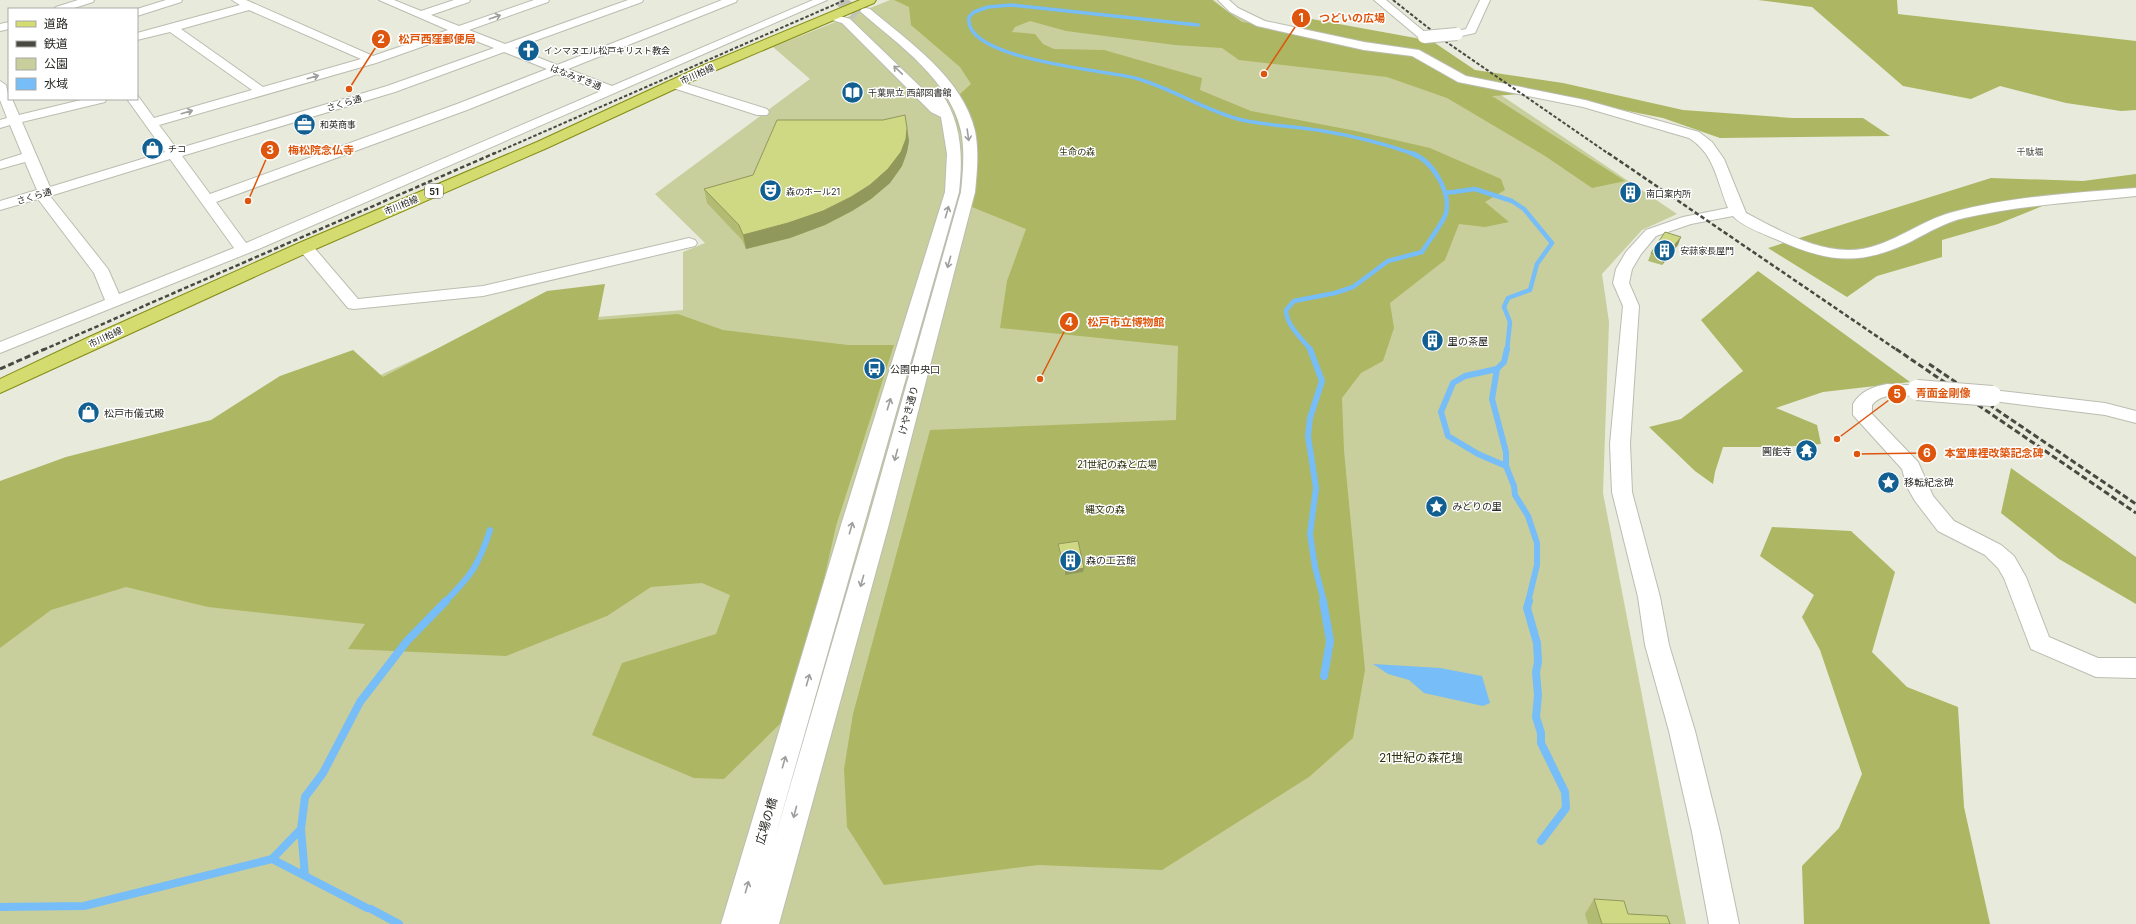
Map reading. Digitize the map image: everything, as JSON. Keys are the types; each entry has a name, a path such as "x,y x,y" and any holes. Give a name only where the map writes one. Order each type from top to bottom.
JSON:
{"main road":[{"name":"市川柏線","path":"0,387 103,337 542,144 674,84 833,17 865,7"}],"street":[{"path":"63,8 89,0"},
{"path":"138,13 177,0"},
{"path":"237,0 372,60"},
{"name":"はなみずき通","path":"386,0 556,70 612,91"},
{"path":"420,15 465,0"},
{"path":"150,123 372,60 544,0"},
{"name":"さくら通","path":"0,206 391,89 638,0"},
{"path":"207,200 462,107 732,0"},
{"path":"0,348 243,250 822,0"},
{"path":"1223,0 1234,10 1261,24 1364,46 1415,53 1448,73 1467,80 1585,104 1694,135 1705,141 1712,149 1730,190 1736,211 1741,216 1779,235 1814,248 1847,255 1864,254 1950,218 1980,210 2028,203 2136,192"},
{"path":"1379,0 1426,38 1471,31 1485,0"},
{"path":"865,7 876,4 940,61"},
{"path":"138,37 250,6"},
{"path":"865,7 904,59"},
{"path":"865,7 941,80 947,105"},
{"path":"833,17 846,21 936,109 947,105 958,91 956,80"},
{"path":"171,27 261,91"},
{"path":"920,75 947,105"},
{"path":"2,78 8,97"},
{"path":"674,84 762,112 751,120"},
{"path":"9,100 43,193 102,272 114,301"},
{"path":"0,124 96,100"},
{"path":"134,100 243,250"},
{"name":"けやき通り","path":"809,719 878,524 968,192 970,160 967,130 947,105"},
{"path":"0,165 30,156"},
{"path":"1724,924 1706,832 1682,731 1657,645 1649,597 1622,492 1620,444 1631,306 1621,283 1624,269 1634,252 1651,233 1688,220 1736,211"},
{"path":"305,247 354,304 483,291 643,255 689,243"},
{"path":"2136,416 2076,404 1917,390 1882,390 1869,395 1862,404 1863,415 1910,467 1917,487 1932,511 1946,526 1993,550 2006,562 2015,577 2039,643 2096,667 2136,668"},
{"path":"764,924 809,719"},
{"name":"広場の橋","path":"736,924 809,719"}],"green space":[{"name":"21世紀の森と広場","path":"890,0 1214,0 1228,12 1254,25 1495,91 1677,214 1642,230 1602,274 1609,322 1603,493 1686,924 0,924 0,484 344,392 486,326 683,310 683,252 705,243 655,194 810,79 773,47"},
{"path":"894,0 1212,0 1242,22 1298,30 1306,18 1432,41 1475,70 1563,83 1683,110 1792,118 1863,118 1890,136 1720,138 1663,118 1539,93 1492,96 1625,181 1592,188 1545,156 1447,98 1387,77 1239,60 1222,48 1175,45 1066,31 1030,21 1015,27 1012,32 1035,34 1043,44 1054,49 1104,50 1202,78 1200,90 1251,111 1356,131 1430,148 1501,179 1505,190 1485,202 1509,222 1485,227 1459,224 1445,260 1390,303 1394,328 1383,361 1361,373 1342,398 1344,451 1365,670 1353,738 1309,777 1162,870 1038,865 884,885 847,827 844,769 853,714 930,430 1176,420 1178,346 1000,328 1007,281 1026,229 972,207 976,185 951,102 971,84 960,67 911,25 909,7"},
{"path":"1758,0 1897,0 1898,14 2136,41 2136,110 2121,111 2066,103 2000,86 1971,99 1903,86 1812,7"},
{"path":"2136,174 2136,189 2072,194 1998,224 1942,240 1942,257 1877,276 1847,297 1768,248 1991,178 2083,181"},
{"path":"1758,271 1910,382 1823,392 1776,408 1817,425 1821,444 1782,447 1723,447 1715,472 1713,484 1695,471 1649,427 1681,419 1743,371 1701,320"},
{"path":"605,284 598,320 678,314 723,330 848,345 894,345 836,526 813,628 785,719 724,779 694,778 592,735 622,663 716,634 730,595 702,583 651,587 607,616 506,656 348,649 365,624 208,607 126,587 51,610 0,648 0,481 66,457 211,420 280,376 353,350 383,377 547,291"},
{"path":"2011,468 2136,557 2136,604 2059,559 2001,513"},
{"path":"1772,527 1851,531 1895,572 1872,652 1907,687 1958,707 1964,807 1990,924 1804,924 1802,866 1839,828 1862,774 1820,650 1802,617 1814,595 1760,556"}],"water":[{"path":"1373,664 1440,668 1482,676 1490,703 1483,706 1424,693 1409,680 1388,674"}],"building":[{"name":"森のホール21","path":"905,115 907,128 906,139 901,152 888,169 870,185 851,197 823,211 788,223 743,235 739,225 704,189 753,175 777,120 883,120"},
{"path":"1665,232 1681,237 1665,257 1651,253"},
{"name":"森の工芸館","path":"1078,541 1084,568 1065,571 1058,544"},
{"path":"1594,899 1624,901 1628,914 1667,916 1670,924 1602,924"}],"waterway":[{"path":"1198,25 1011,5 988,7 974,12 969,17 973,32 988,44 1011,53 1038,61 1135,78 1149,82 1215,111 1242,120 1262,124 1313,129 1346,135 1411,153"},
{"path":"1311,350 1295,332 1287,316 1286,310 1294,301 1335,293 1353,287 1388,261 1422,252 1439,227 1446,213 1447,204 1443,186 1433,169 1426,162 1411,153"},
{"path":"1446,193 1475,189 1512,201 1524,209 1552,243 1537,264 1530,290 1508,298 1504,307 1510,322 1507,350"},
{"path":"1310,349 1322,381 1310,418 1308,436 1316,488 1310,534 1315,567 1324,602"},
{"path":"1497,369 1504,362 1507,349"},
{"path":"1497,369 1492,399 1506,452 1506,466"},
{"path":"1497,369 1465,376 1453,383 1441,412 1448,436 1478,454 1506,466"},
{"path":"1506,466 1514,486 1515,495 1528,516 1537,543 1537,565 1528,602"},
{"path":"445,602 473,570 482,553 490,530"},
{"path":"301,829 305,797 323,773 360,702 407,641 446,601"},
{"path":"1323,601 1330,641 1324,676"},
{"path":"1529,601 1527,608 1537,643 1538,662 1536,672 1538,695 1536,717 1541,733 1541,743 1565,792 1566,808 1541,841"},
{"path":"272,859 301,829"},
{"path":"301,829 305,876"},
{"path":"0,907 84,906 272,859"},
{"path":"272,859 305,876"},
{"path":"305,876 367,908"},
{"path":"371,909 399,924"}],"tunnel":[{"path":"840,0 857,15"}],"railway":[{"path":"493,154 845,0"},
{"path":"1393,0 1445,41 1609,154"},
{"path":"43,350 495,153"},
{"path":"1608,153 1897,350"},
{"path":"0,369 45,349"},
{"path":"1896,349 2136,513"},
{"path":"1929,364 2136,504"}],"place":[{"name":"インマヌエル松戸キリスト教会","path":"528,50"},
{"name":"つどいの広場","path":"1264,74"},
{"name":"松戸西窪郵便局","path":"349,89"},
{"name":"千葉県立 西部図書館","path":"852,92"},
{"name":"和英商事","path":"304,124"},
{"name":"チコ","path":"153,148"},
{"name":"森のホール21","path":"770,191"},
{"name":"南口案内所","path":"1631,193"},
{"name":"梅松院念仏寺","path":"248,201"},
{"name":"安蒜家長屋門","path":"1664,250"},
{"name":"里の茶屋","path":"1432,341"},
{"name":"公園中央口","path":"874,369"},
{"name":"松戸市立博物館","path":"1040,379"},
{"name":"松戸市儀式殿","path":"88,413"},
{"name":"青面金剛像","path":"1837,439"},
{"name":"圓能寺","path":"1807,451"},
{"name":"本堂庫裡改築記念碑","path":"1857,454"},
{"name":"移転紀念碑","path":"1889,482"},
{"name":"みどりの里","path":"1437,506"},
{"name":"森の工芸館","path":"1071,560"}],"district":[{"name":"千駄堀","path":"2030,151"}],"park label":[{"name":"生命の森","path":"1077,151"},
{"name":"縄文の森","path":"1105,509"},
{"name":"21世紀の森花壇","path":"1421,757"}]}
